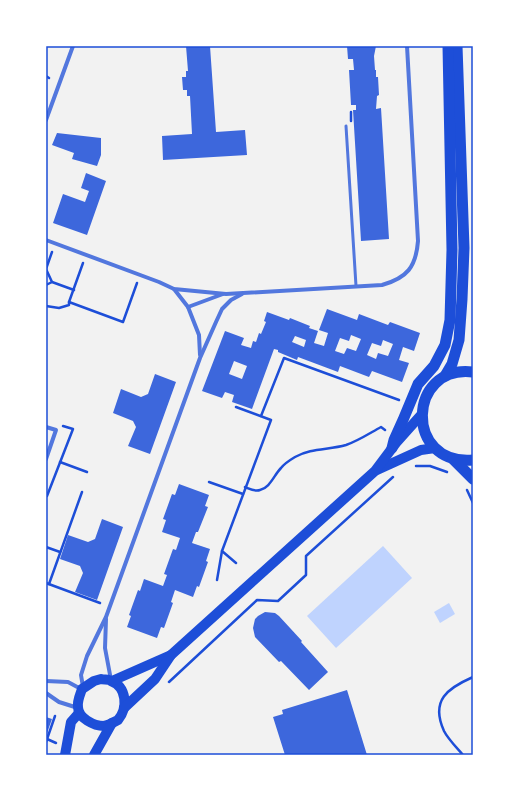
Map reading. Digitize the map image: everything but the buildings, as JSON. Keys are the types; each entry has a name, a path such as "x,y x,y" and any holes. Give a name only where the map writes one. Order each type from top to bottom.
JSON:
{"highway":[{"path":"392,448 418,384 434,366 445,345 450,320 452,250 448,46"},
{"path":"445,376 452,364 459,340 464,248 457,46"},
{"path":"473,372 455,372 445,376 435,383 428,392 423,403 421,415 422,426 426,437 435,448 442,454 453,459 473,460"},
{"path":"453,459 473,479"}],"main road":[{"path":"78,710 85,719 94,724 104,726 118,720 124,708 155,680 171,655 375,471 392,448 421,415"},
{"path":"375,471 421,450 435,448"},
{"path":"111,681 171,655"},
{"path":"65,755 71,722 78,710 82,688 94,681 102,679 111,681 120,687 123,694 124,708"},
{"path":"94,755 112,723"}],"street":[{"path":"46,120 73,46"},
{"path":"46,240 174,289 226,294 382,285 394,282 404,276 412,267 417,255 418,241 406,46"},
{"path":"174,289 188,307 199,335 200,358"},
{"path":"46,681 68,682 82,688 81,675 87,656 106,617 200,358 222,308 244,292"},
{"path":"188,307 226,294"},
{"path":"46,427 56,430 46,460"},
{"path":"106,617 105,648 111,681"},
{"path":"46,693 59,702 78,710"}],"lane":[{"path":"346,126 356,286"}],"path":[{"path":"52,252 46,269 52,282 74,290"},
{"path":"46,306 59,308 68,305 83,263"},
{"path":"46,285 52,282"},
{"path":"70,302 123,322 137,283"},
{"path":"261,416 284,358 404,402"},
{"path":"217,580 222,551 271,420 236,407"},
{"path":"46,495 47,496 73,430 60,424"},
{"path":"245,487 258,491 262,489 267,486 281,468 295,457 308,452 344,446 381,427 389,433"},
{"path":"60,462 87,472"},
{"path":"411,467 430,466 441,469 452,475"},
{"path":"165,686 258,600 278,601 306,575 306,556 397,473"},
{"path":"209,482 243,494"},
{"path":"465,488 473,503"},
{"path":"82,492 48,583 100,603"},
{"path":"46,547 60,552"},
{"path":"222,551 236,563"},
{"path":"463,755 444,731 438,713 443,695 457,684 473,677"},
{"path":"46,742 55,716"},
{"path":"47,739 58,743"}],"water":[{"path":"383,546 412,578 336,648 307,616"},
{"path":"449,603 455,614 440,623 434,612"}]}
